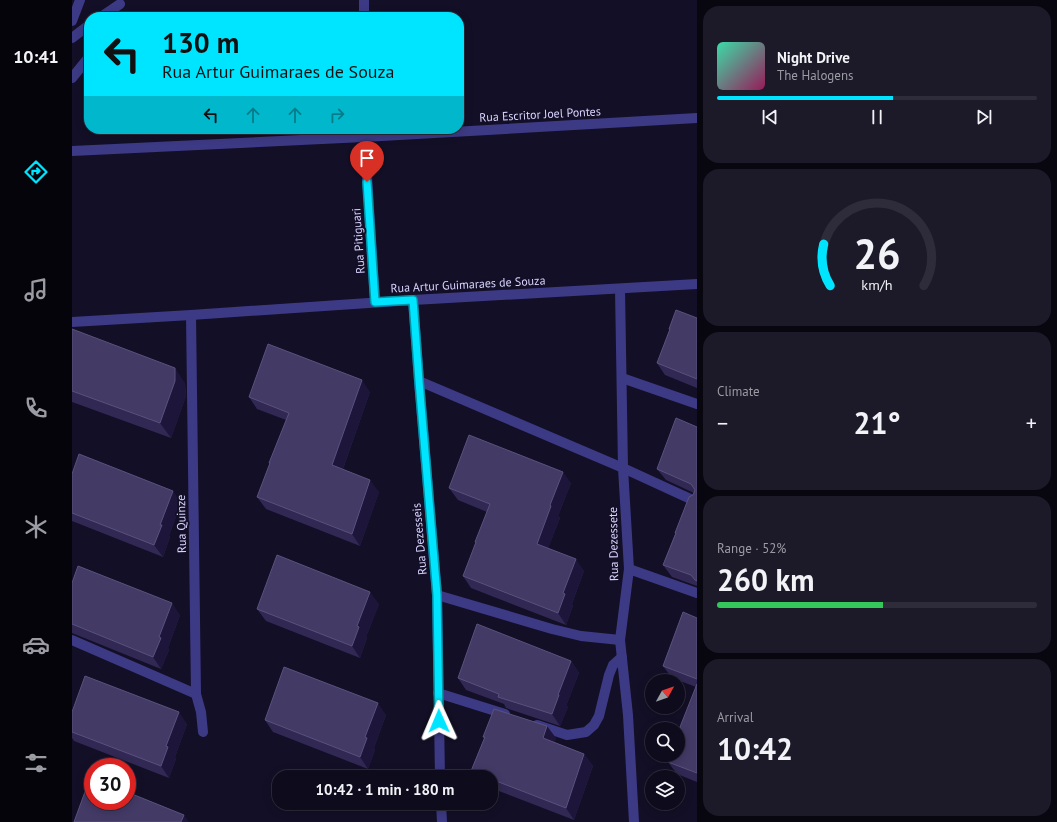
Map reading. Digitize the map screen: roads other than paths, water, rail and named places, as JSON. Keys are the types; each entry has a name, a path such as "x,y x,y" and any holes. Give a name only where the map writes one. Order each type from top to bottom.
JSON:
{"street":[{"path":"72,21 80,0"},
{"path":"364,0 364,12"},
{"path":"108,12 121,2"},
{"path":"117,12 121,2"},
{"path":"72,38 84,29"},
{"path":"72,78 84,63"},
{"name":"Rua Escritor Joel Pontes","path":"464,128 697,118"},
{"name":"Rua Escritor Joel Pontes","path":"72,151 348,134"},
{"name":"Rua Pitiguari","path":"364,134 375,302"},
{"name":"Rua Artur Guimaraes de Souza","path":"72,322 375,302 697,284"},
{"name":"Rua Dezessete","path":"620,289 623,468 628,569 620,640 628,715 634,822"},
{"name":"Rua Dezesseis","path":"413,300 437,595 440,770"},
{"name":"Rua Quinze","path":"191,315 196,694 201,712 203,732"},
{"path":"622,378 697,404"},
{"path":"419,381 623,468 697,502"},
{"path":"628,569 697,593"},
{"path":"437,595 552,629 581,636 620,640"},
{"path":"72,640 196,694"},
{"path":"529,722 567,735 586,732 594,726 599,716 609,675 613,665 622,657"},
{"path":"438,693 514,717"},
{"path":"441,810 442,822"}]}
